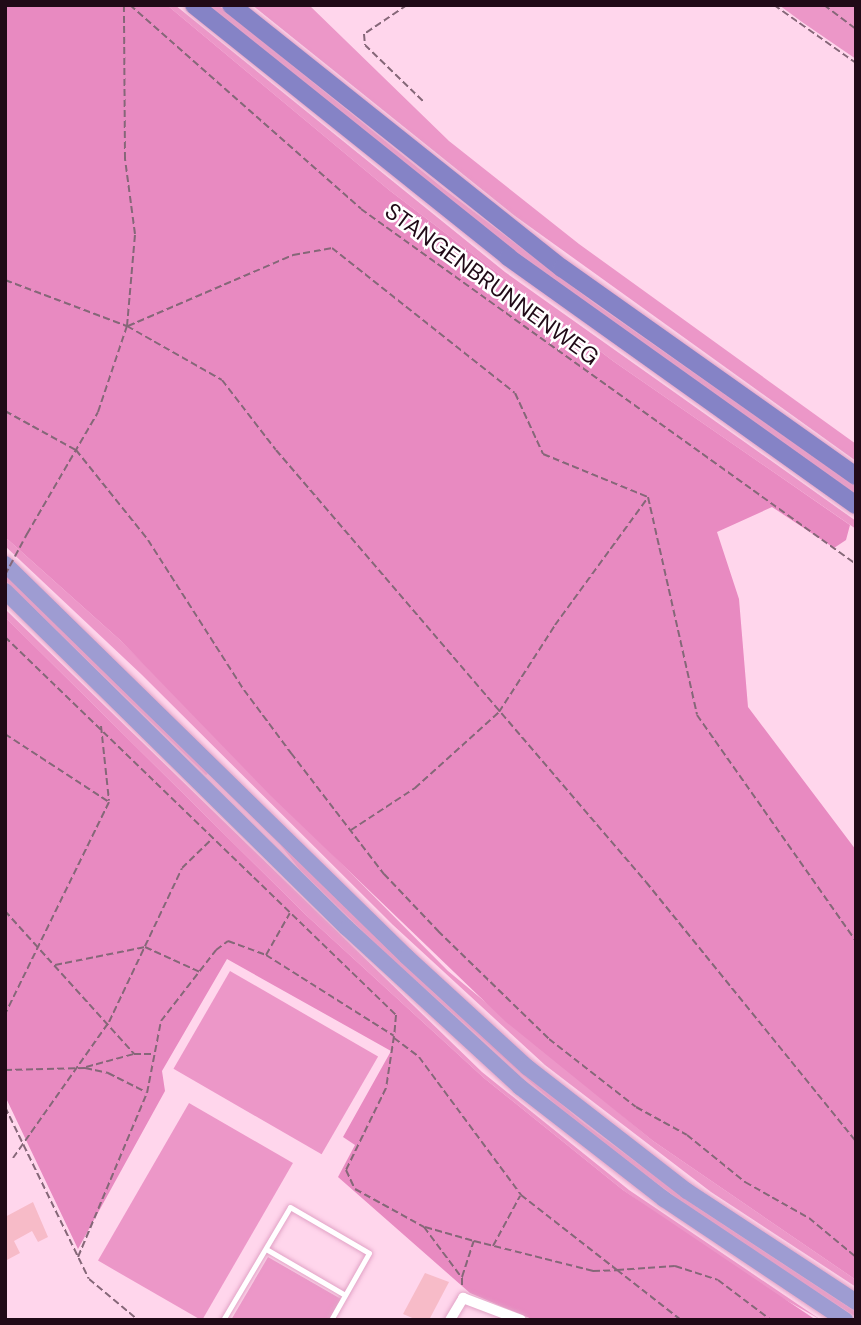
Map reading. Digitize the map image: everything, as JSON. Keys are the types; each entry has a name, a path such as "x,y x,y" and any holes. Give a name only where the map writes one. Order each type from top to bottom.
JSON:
{"highway":[{"path":"194,5 508,257 856,505"},
{"path":"230,5 513,231 856,476"},
{"path":"5,564 398,948 527,1067 687,1191 856,1302"},
{"path":"5,591 347,928 520,1087 683,1213 845,1320"}],"street":[{"path":"450,1320 463,1298 521,1320"}],"lane":[{"path":"223,1320 290,1206 369,1253 331,1320"},
{"path":"266,1249 345,1295"}],"path":[{"path":"5,575 98,412 127,326 135,234 125,159 124,5"},
{"name":"STANGENBRUNNENWEG","path":"130,5 361,209 856,564"},
{"path":"407,5 364,34 365,46 425,103"},
{"path":"774,5 856,63"},
{"path":"824,5 856,29"},
{"path":"127,326 293,255 332,248 515,393 543,454 648,497"},
{"path":"5,279 127,326 222,380 276,450 646,882 856,1141"},
{"path":"5,411 76,450 148,540 244,690 351,830 429,921 549,1039 636,1107 687,1135 745,1182 809,1218 856,1256"},
{"path":"351,830 415,788 499,712 648,497"},
{"path":"648,497 697,715 856,941"},
{"path":"5,637 101,725 396,1016 386,1088 346,1170 355,1189 424,1227 493,1246 593,1270 675,1266 718,1280 771,1320"},
{"path":"5,648 12,643"},
{"path":"5,1014 109,802 101,725"},
{"path":"5,734 109,802"},
{"path":"13,1158 74,1067 109,1022 182,868 214,837"},
{"path":"5,911 109,1022 134,1054"},
{"path":"265,955 290,913"},
{"path":"78,1257 147,1093 161,1021 228,941 265,955 419,1056 521,1195 681,1320"},
{"path":"54,965 145,947 200,972"},
{"path":"85,1068 134,1054 153,1054"},
{"path":"5,1070 85,1068 108,1073 147,1093"},
{"path":"5,1107 89,1279 138,1320"},
{"path":"493,1246 521,1195"},
{"path":"424,1227 462,1278"},
{"path":"463,1298 462,1278 474,1241"}],"shaded area":[{"path":"5,5 167,5 389,190 613,361 850,525 846,540 834,548 772,507 717,532 739,599 748,707 856,850 856,1280 653,1141 506,1022 271,796 120,640 5,537"},
{"path":"167,5 175,5 505,272 856,521 856,529 613,361 389,190"},
{"path":"207,5 218,5 444,189 594,303 856,486 856,495 494,236"},
{"path":"252,5 309,5 449,141 579,244 856,444 856,461 515,216"},
{"path":"779,5 856,5 856,59 802,22"},
{"path":"5,537 120,640 448,971 653,1141 856,1280 856,1287 711,1192 545,1065 393,925 141,674 5,546"},
{"path":"5,573 209,773 206,775 5,580"},
{"path":"5,609 482,1072 629,1190 821,1320 749,1279 623,1190 484,1078 306,915 5,617"},
{"path":"5,617 306,915 484,1078 623,1190 816,1320 534,1320 470,1293 338,1177 355,1145 343,1137 391,1051 227,959 162,1071 165,1091 78,1249 5,1096"},
{"path":"279,843 438,997 582,1122 698,1208 856,1312 856,1317 705,1219 580,1126 384,952 300,870"},
{"path":"230,971 378,1056 322,1154 174,1069"},
{"path":"189,1103 293,1163 202,1320 98,1261"},
{"path":"268,1257 341,1299 329,1320 231,1320"}],"building":[{"path":"33,1202 48,1237 38,1242 32,1231 14,1241 20,1253 5,1261 5,1217"},
{"path":"425,1273 449,1282 429,1320 417,1320 403,1314"}]}
